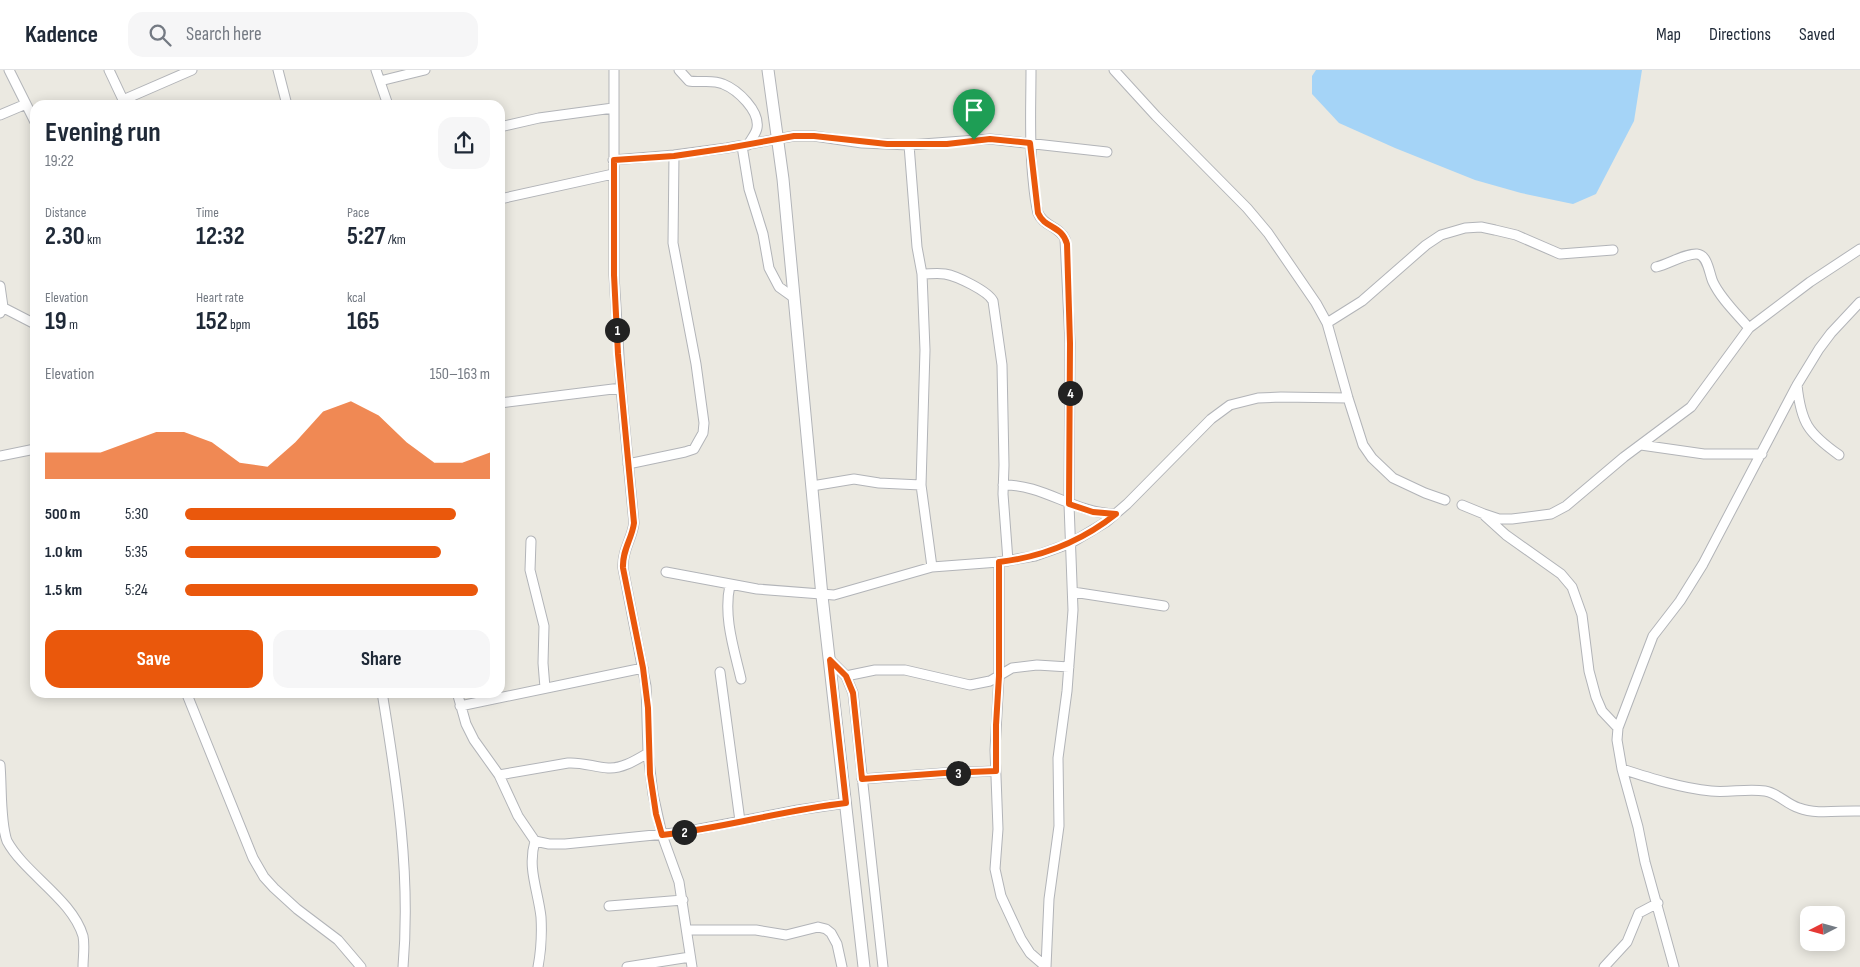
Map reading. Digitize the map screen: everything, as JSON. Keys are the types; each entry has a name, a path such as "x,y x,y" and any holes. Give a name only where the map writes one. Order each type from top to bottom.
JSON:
{"street":[{"path":"9,70 30,112"},
{"path":"109,70 123,100"},
{"path":"128,100 192,70"},
{"path":"278,70 286,100"},
{"path":"376,70 386,100"},
{"path":"380,81 425,70"},
{"path":"614,70 614,275 620,388 634,523 632,535 622,557 643,668 648,708 648,752 653,794 662,835 672,861 683,900 692,967"},
{"path":"679,70 689,81 723,84 740,96 756,116 758,126 756,132 745,145 749,189 762,234 769,268 779,287 786,294 793,297"},
{"path":"768,70 778,138 822,596 864,967"},
{"path":"922,274 944,274 951,276 983,291 993,300 998,330 1002,378 1004,465 1004,561 996,725 998,829 995,858 997,882 1001,896 1025,948 1046,967 1049,899 1059,826 1058,758 1069,667 1073,592 1069,504 1070,351 1067,244 1062,232 1044,222 1038,213 1030,143 1030,70"},
{"path":"1114,70 1247,208 1268,233 1316,303 1327,323 1363,445 1372,458 1382,469 1406,484 1446,500"},
{"path":"0,115 26,104"},
{"path":"505,126 539,118 613,108"},
{"path":"614,160 674,156 778,138 805,136 862,143 909,145 947,144 990,139 1107,152"},
{"path":"909,145 915,231 922,274 925,359 921,485 932,567"},
{"path":"628,464 685,452 694,448 703,433 704,423 696,364 673,243 674,156"},
{"path":"505,198 613,174"},
{"path":"1327,323 1362,301 1426,245 1441,235 1465,228 1482,227 1495,230 1516,236 1560,254 1613,250"},
{"path":"1462,505 1499,519 1551,514 1566,506 1691,407 1749,328 1810,282 1860,249"},
{"path":"1656,266 1673,262 1687,255 1701,254 1706,260 1713,282 1719,292 1749,328"},
{"path":"0,286 1,309 30,322"},
{"path":"1674,967 1622,769 1618,728 1653,636 1695,578 1797,385 1819,349 1860,302"},
{"path":"1797,385 1802,415 1808,428 1815,437 1839,455"},
{"path":"505,402 620,388"},
{"path":"666,572 730,585 822,596 842,594 878,581 932,567 1004,561 1035,556 1071,542 1106,522 1211,419 1230,405 1258,398 1348,398"},
{"path":"1641,445 1704,454 1762,454"},
{"path":"0,456 30,450"},
{"path":"812,486 854,479 921,485"},
{"path":"1003,485 1025,486 1093,512 1116,514"},
{"path":"1484,514 1506,535 1561,574 1572,587 1582,615 1589,670 1596,697 1602,711 1618,728"},
{"path":"531,542 530,570 544,626 543,663 545,688"},
{"path":"730,585 727,597 728,616 741,679"},
{"path":"1073,592 1164,606"},
{"path":"830,660 846,676 853,693 883,967"},
{"path":"846,676 875,670 905,670 970,685 990,681 1012,668 1023,666 1069,667"},
{"path":"505,696 643,668"},
{"path":"720,672 740,821"},
{"path":"188,698 253,858 264,877 283,897 338,940 361,967"},
{"path":"383,698 403,842 407,908 403,967"},
{"path":"458,698 466,724 474,740 499,775 518,816 535,841 549,844 565,844 662,835 846,803"},
{"path":"460,706 498,698"},
{"path":"499,775 568,763 584,763 617,768 648,752"},
{"path":"0,765 2,826 6,840 72,916 83,937 83,967"},
{"path":"1622,769 1659,780 1710,791 1768,791 1801,809 1860,811"},
{"path":"862,779 996,771"},
{"path":"535,841 531,859 541,923 538,967"},
{"path":"609,906 683,900"},
{"path":"1604,967 1627,942 1639,912 1658,903"},
{"path":"687,930 756,930 786,935 818,927 826,929 831,933 837,944 842,967"},
{"path":"627,967 690,956"}],"water":[{"path":"1316,70 1642,70 1634,121 1596,194 1573,204 1521,193 1475,180 1339,123 1312,94 1312,76"}],"route":[{"path":"794,136 814,136 862,143 909,145 947,144 974,140 990,139 1030,143 1034,192 1038,213 1044,222 1062,232 1067,244 1070,343 1069,504 1093,512 1116,514 1093,530 1054,550 1022,559 999,562 1000,609 996,771 862,779 853,693 846,676 830,660 846,803 767,815 662,835 656,814 650,774 646,686 622,557 632,535 634,523 618,354 614,275 614,160 674,156 794,136"}]}
